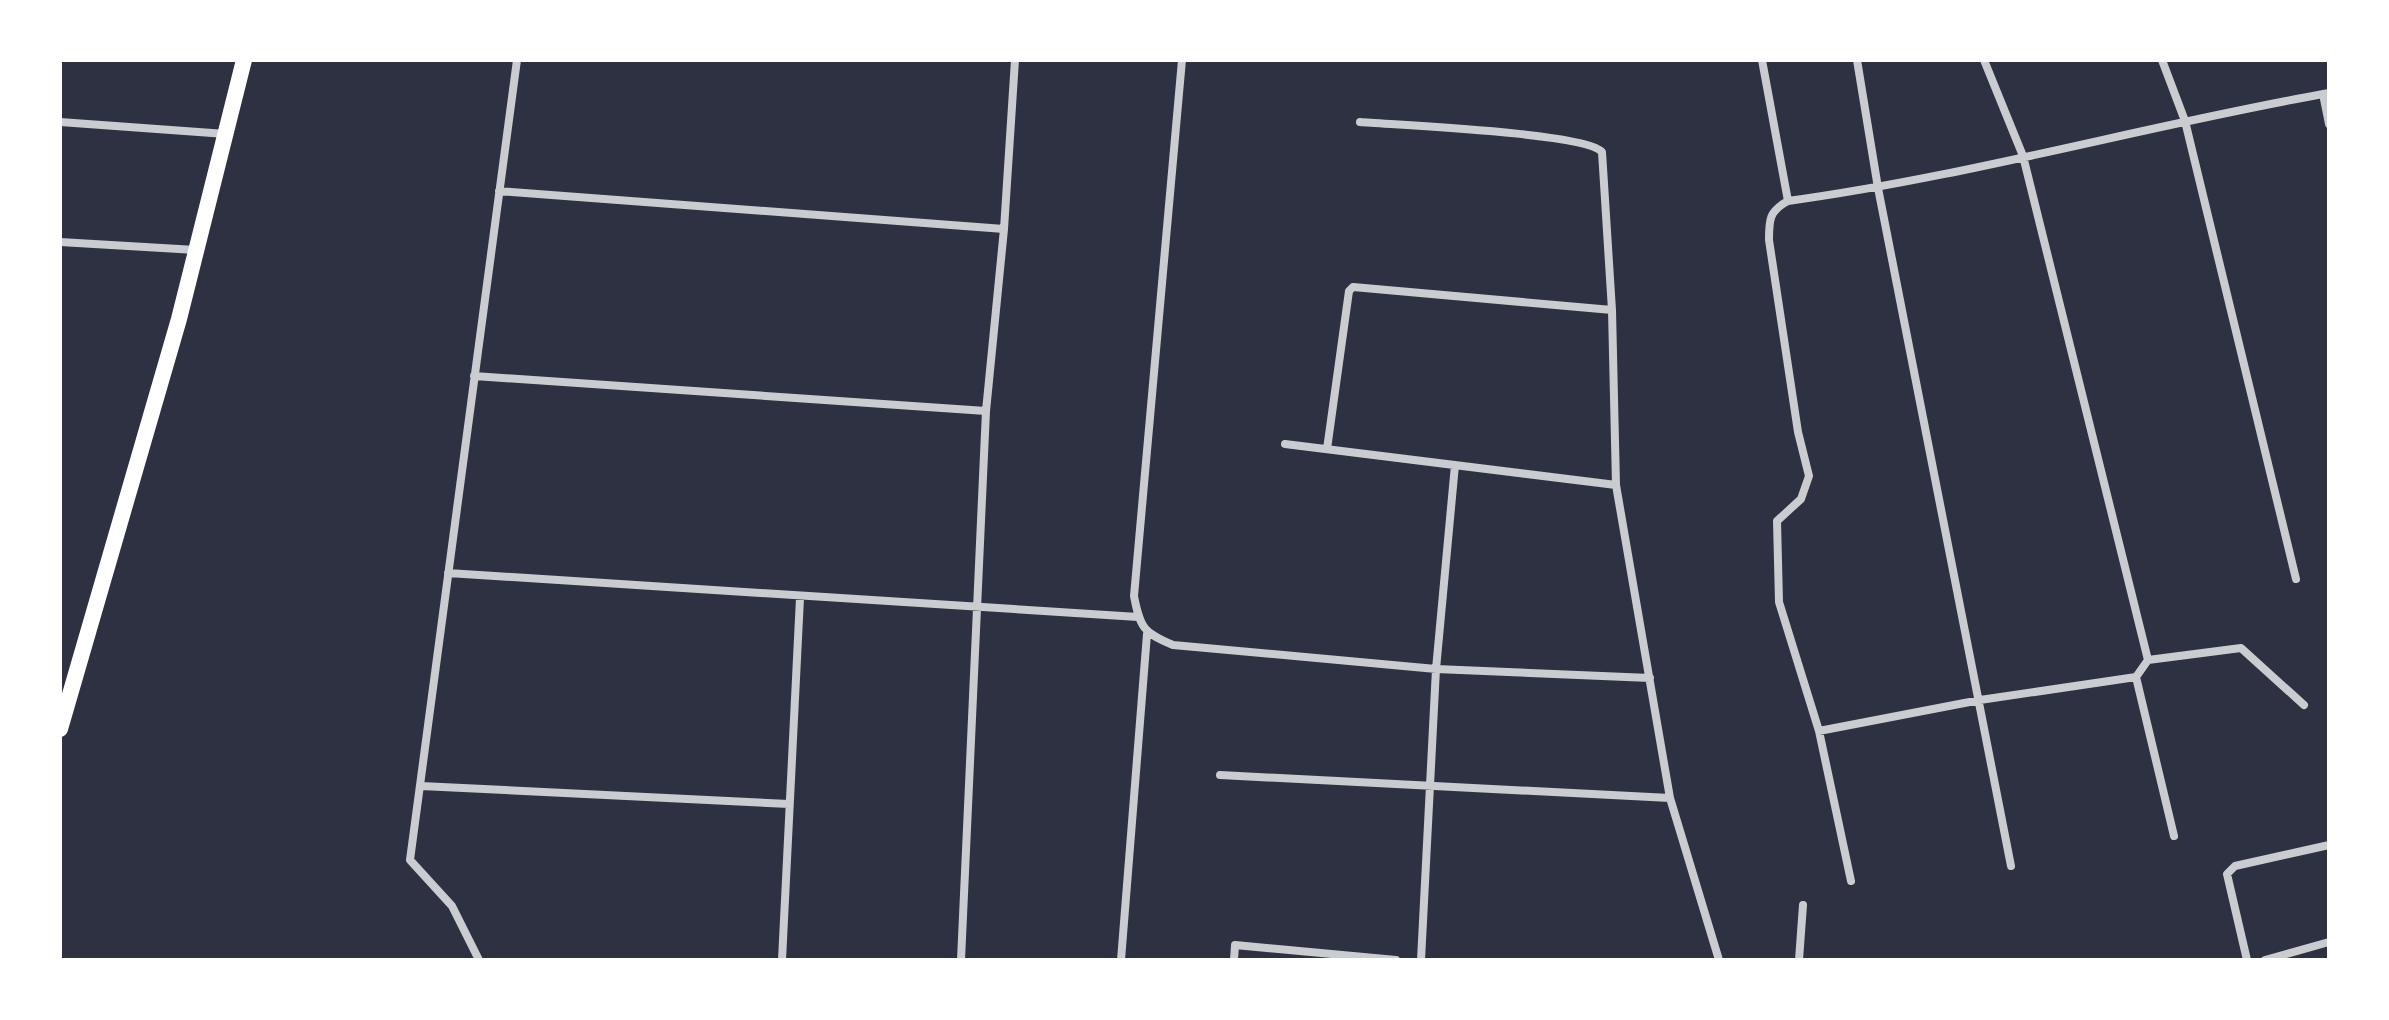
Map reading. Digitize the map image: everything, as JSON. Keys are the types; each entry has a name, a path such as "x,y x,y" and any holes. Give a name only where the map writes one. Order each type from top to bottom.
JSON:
{"main road":[{"path":"60,729 197,250 244,60"}],"street":[{"path":"479,960 452,906 410,860 517,60"},
{"path":"961,960 986,411 1004,229 1015,60"},
{"path":"1121,960 1147,634 1138,617 1134,596 1182,60"},
{"path":"1762,60 1788,201"},
{"path":"1857,60 1878,188 2011,866"},
{"path":"1984,60 2023,156 2148,660"},
{"path":"2162,60 2185,121 2296,579"},
{"path":"1851,881 1819,731 1779,602 1777,521 1801,499 1809,476 1798,432 1769,240 1769,218 1776,207 1788,201 1878,188 2326,93 2329,124"},
{"path":"60,122 226,134"},
{"path":"1360,122 1554,138 1598,146 1602,152 1612,310 1616,485 1670,798 1719,960"},
{"path":"499,191 1004,229"},
{"path":"60,242 197,250"},
{"path":"1327,449 1349,291 1353,287 1612,310"},
{"path":"474,376 986,411"},
{"path":"1285,444 1616,485"},
{"path":"1421,960 1436,669 1455,465"},
{"path":"448,573 800,598 1138,617"},
{"path":"782,960 800,598"},
{"path":"1147,634 1173,645 1436,669 1650,678"},
{"path":"1819,731 1980,700 2136,677 2148,660 2241,648 2304,705"},
{"path":"2136,677 2174,836"},
{"path":"1220,775 1670,798"},
{"path":"421,786 789,804"},
{"path":"2247,960 2227,874 2235,866 2329,845"},
{"path":"1799,960 1803,905"},
{"path":"2265,960 2329,942"},
{"path":"1234,960 1235,945 1396,960"}]}
